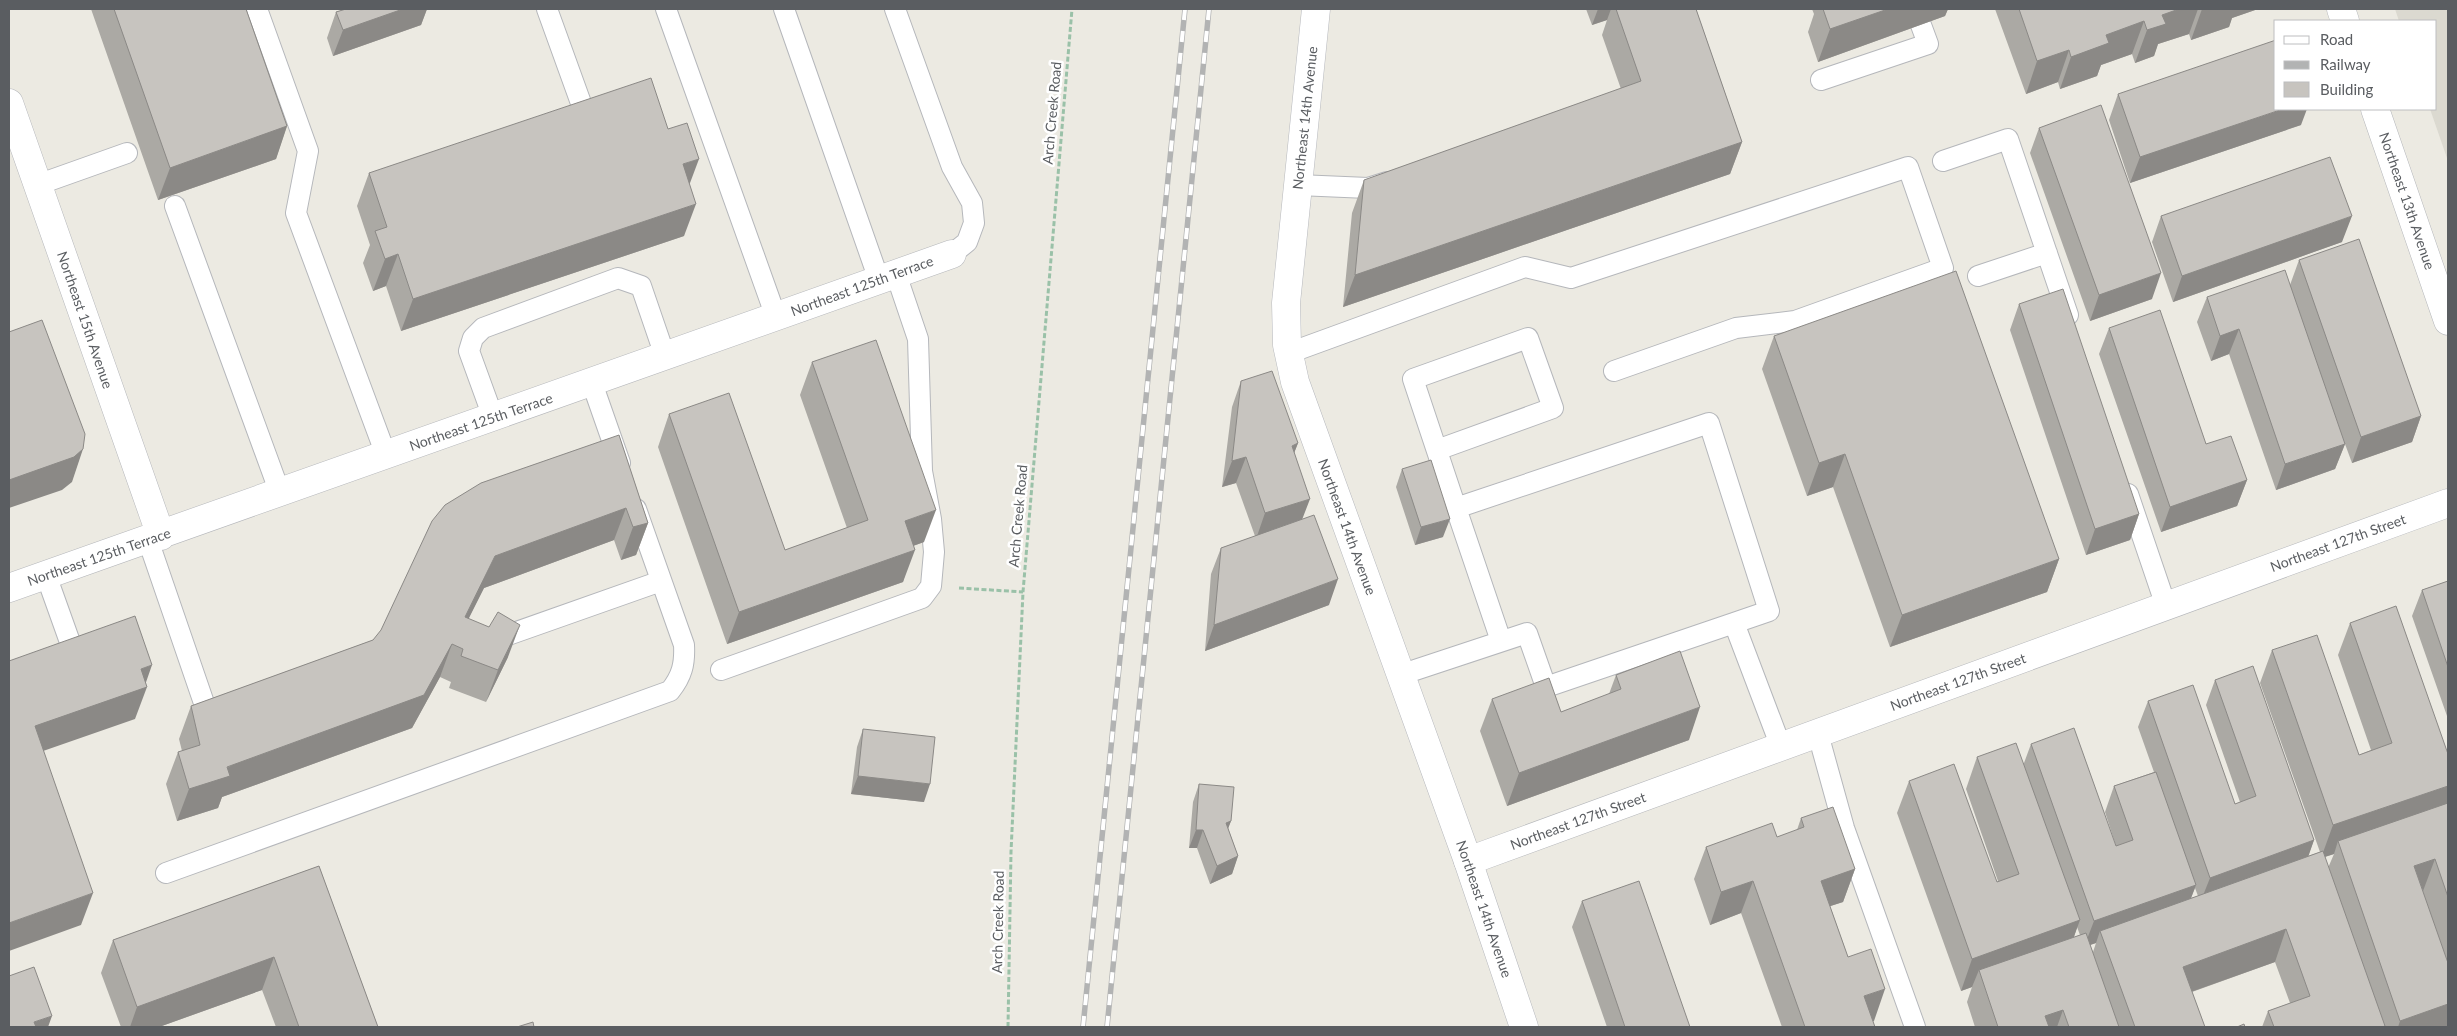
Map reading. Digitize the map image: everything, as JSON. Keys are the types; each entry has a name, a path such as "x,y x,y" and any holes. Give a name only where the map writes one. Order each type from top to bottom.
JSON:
{"street":[{"name":"Northeast 14th Avenue","path":"1316,9 1286,303 1288,353 1295,382 1468,861 1524,1027"},
{"name":"Northeast 15th Avenue","path":"9,103 154,538"},
{"name":"Northeast 13th Avenue","path":"2375,110 2448,321"},
{"name":"Northeast 125th Terrace","path":"9,588 952,254"},
{"name":"Northeast 127th Street","path":"1468,861 2448,503"}],"lane":[{"path":"257,9 308,151 296,213 386,455"},
{"path":"547,9 586,117"},
{"path":"666,9 776,317"},
{"path":"721,670 922,598 931,586 934,552 931,519 922,471 918,339 887,277 784,9"},
{"path":"895,9 952,167 972,203 974,223 967,242 952,254"},
{"path":"1821,80 1928,44 1921,25"},
{"path":"1943,161 2008,139 2075,337"},
{"path":"37,185 127,153"},
{"path":"1288,353 1525,267 1571,278 1908,167 1943,268 1795,321 1736,328 1614,371"},
{"path":"1298,185 1368,188 1406,175"},
{"path":"175,206 280,493"},
{"path":"1978,276 2047,253"},
{"path":"493,417 469,351 473,338 483,328 618,278 641,286 665,356"},
{"path":"1437,450 1553,408 1528,338 1413,379 1501,641"},
{"path":"166,873 670,692 680,679 685,662 684,645 592,382"},
{"path":"1400,675 1527,633 1546,688 1769,611 1709,423 1456,508"},
{"path":"2122,476 2166,606"},
{"path":"154,538 205,706"},
{"path":"46,575 76,659"},
{"path":"508,635 661,581"},
{"path":"1734,623 1780,747"},
{"path":"1818,734 1844,828 1915,1027"}],"path":[{"name":"Arch Creek Road","path":"1008,1027 1011,852 1023,592 1072,9"},
{"path":"931,586 1023,592"}],"shaded area":[{"path":"2395,9 2448,9 2448,161 2430,110 2437,110 2437,20 2399,20"}],"building":[{"path":"114,9 246,9 287,126 170,168"},
{"path":"346,9 403,9 343,30 336,12"},
{"path":"1616,9 1696,9 1742,142 1355,275 1364,180 1641,81"},
{"path":"1823,9 1888,9 1830,29"},
{"path":"2019,9 2179,9 2162,15 2166,24 2147,30 2144,21 2106,35 2109,43 2071,57 2069,50 2037,61"},
{"path":"2274,41 2274,110 2280,110 2140,157 2118,94"},
{"path":"651,78 668,129 687,123 699,159 683,164 696,204 413,299 398,254 385,259 375,231 387,227 369,173"},
{"path":"2101,105 2161,273 2099,295 2039,128"},
{"path":"2330,157 2352,216 2182,276 2161,216"},
{"path":"2359,239 2421,416 2361,437 2299,260"},
{"path":"2285,270 2345,444 2285,464 2239,329 2220,336 2207,297"},
{"path":"1956,271 2059,559 1902,615 1845,454 1819,463 1774,336"},
{"path":"2063,289 2139,514 2095,529 2019,304"},
{"path":"2160,310 2206,444 2231,436 2247,480 2170,507 2109,328"},
{"path":"42,320 85,434 83,449 74,457 9,480 9,332"},
{"path":"876,340 936,510 905,521 915,550 739,612 669,414 729,393 785,550 868,520 812,362"},
{"path":"1272,371 1298,443 1292,446 1310,499 1265,513 1246,457 1232,461 1241,381"},
{"path":"619,435 648,523 633,527 626,508 495,556 465,617 489,627 498,612 520,625 498,670 461,656 463,649 452,644 424,695 227,767 230,776 189,789 178,752 200,745 191,706 373,640 381,630 432,521 445,505 481,483"},
{"path":"1431,460 1450,519 1421,527 1402,469"},
{"path":"1314,515 1338,579 1214,625 1221,548"},
{"path":"2448,581 2448,667 2422,590"},
{"path":"2396,606 2448,754 2448,786 2333,825 2272,650 2317,635 2359,755 2392,743 2350,623"},
{"path":"135,616 152,665 141,669 147,687 35,726 93,893 9,923 9,661"},
{"path":"1680,651 1700,707 1519,773 1492,699 1549,678 1561,712 1621,689 1616,675"},
{"path":"2253,666 2314,840 2210,878 2148,701 2193,685 2235,804 2256,796 2215,680"},
{"path":"2074,728 2116,846 2133,840 2114,786 2156,772 2196,885 2094,921 2031,744"},
{"path":"863,729 935,737 930,784 858,776"},
{"path":"2016,743 2080,920 1972,959 1909,781 1954,764 1997,882 2019,874 1977,757"},
{"path":"1199,784 1234,787 1231,821 1226,823 1238,856 1217,866 1203,830 1196,830"},
{"path":"2448,803 2448,897 2435,859 2414,866 2448,963 2448,1004 2400,1021 2338,841"},
{"path":"1833,807 1855,869 1821,881 1848,957 1871,949 1885,989 1864,996 1875,1027 1805,1027 1753,881 1721,892 1706,847 1772,823 1777,837 1804,827 1801,818"},
{"path":"2323,851 2385,1026 2274,1027 2268,1011 2310,996 2286,929 2183,967 2205,1027 2135,1027 2100,931"},
{"path":"319,866 378,1027 299,1027 274,957 137,1007 113,940"},
{"path":"1639,881 1690,1027 1625,1027 1582,901"},
{"path":"2086,933 2119,1027 2069,1027 2063,1010 2045,1016 2049,1027 1998,1027 1979,970"},
{"path":"34,967 52,1016 34,1022 36,1027 9,1027 9,976"},
{"path":"533,1022 534,1027 517,1027"}],"railway":[{"path":"1083,1027 1185,9"},
{"path":"1107,1027 1209,9"}]}
